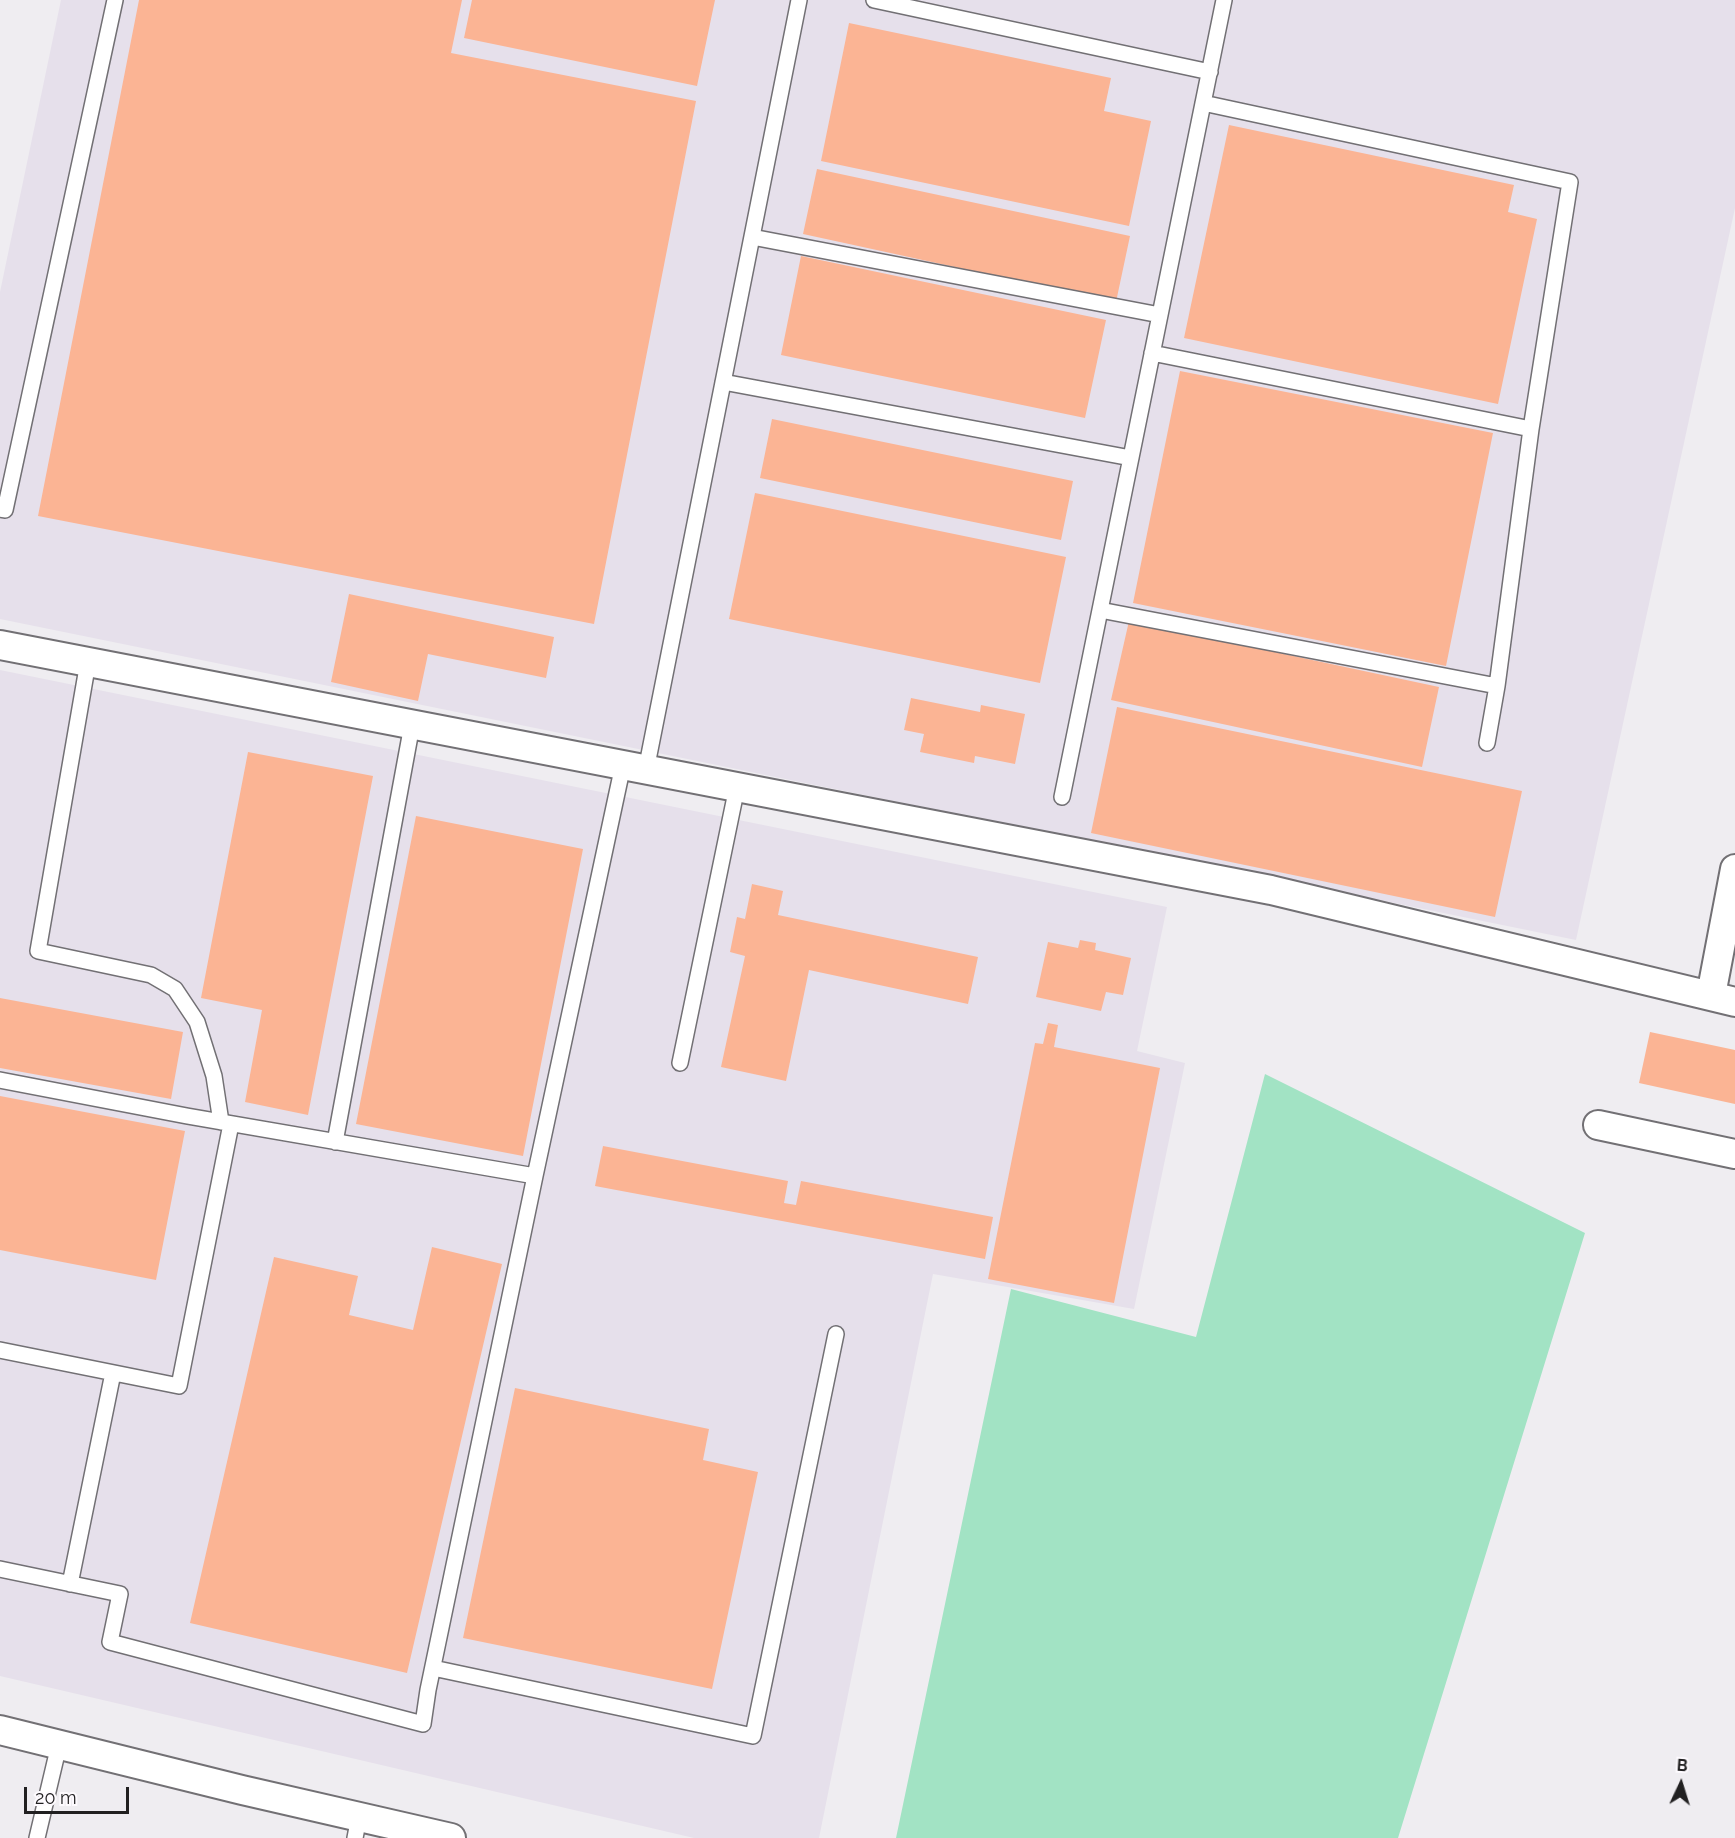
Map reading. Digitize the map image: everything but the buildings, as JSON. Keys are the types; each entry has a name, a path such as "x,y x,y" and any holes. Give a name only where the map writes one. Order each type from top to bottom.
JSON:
{"street":[{"path":"0,645 1271,890 1723,998 1735,869"},
{"path":"1598,1125 1735,1154"},
{"path":"0,1731 59,1745 357,1827 451,1838"}],"lane":[{"path":"0,509 5,510 115,0"},
{"path":"0,1569 120,1594 110,1642 423,1724 535,1176 635,767 723,382 799,0"},
{"path":"874,0 1210,72"},
{"path":"1062,797 1224,0"},
{"path":"1203,103 1570,182 1531,429 1497,686 1487,742"},
{"path":"752,237 1160,315"},
{"path":"1152,353 1531,429"},
{"path":"723,382 1131,458"},
{"path":"1100,610 1497,686"},
{"path":"0,1350 179,1386 226,1123 214,1076 196,1022 175,989 151,975 38,951 88,662"},
{"path":"335,1142 412,725"},
{"path":"680,1063 737,787"},
{"path":"0,1080 226,1123 535,1176"},
{"path":"433,1668 753,1736 836,1334"},
{"path":"70,1584 113,1373"},
{"path":"37,1838 59,1745"}],"shaded area":[{"path":"61,0 1735,0 1735,208 1576,940 0,619 0,292"},
{"path":"0,670 1167,907 1137,1051 1185,1063 1134,1309 933,1274 819,1838 694,1838 0,1676"}],"green space":[{"path":"1265,1074 1585,1233 1398,1838 896,1838 1011,1289 1196,1337"}]}
